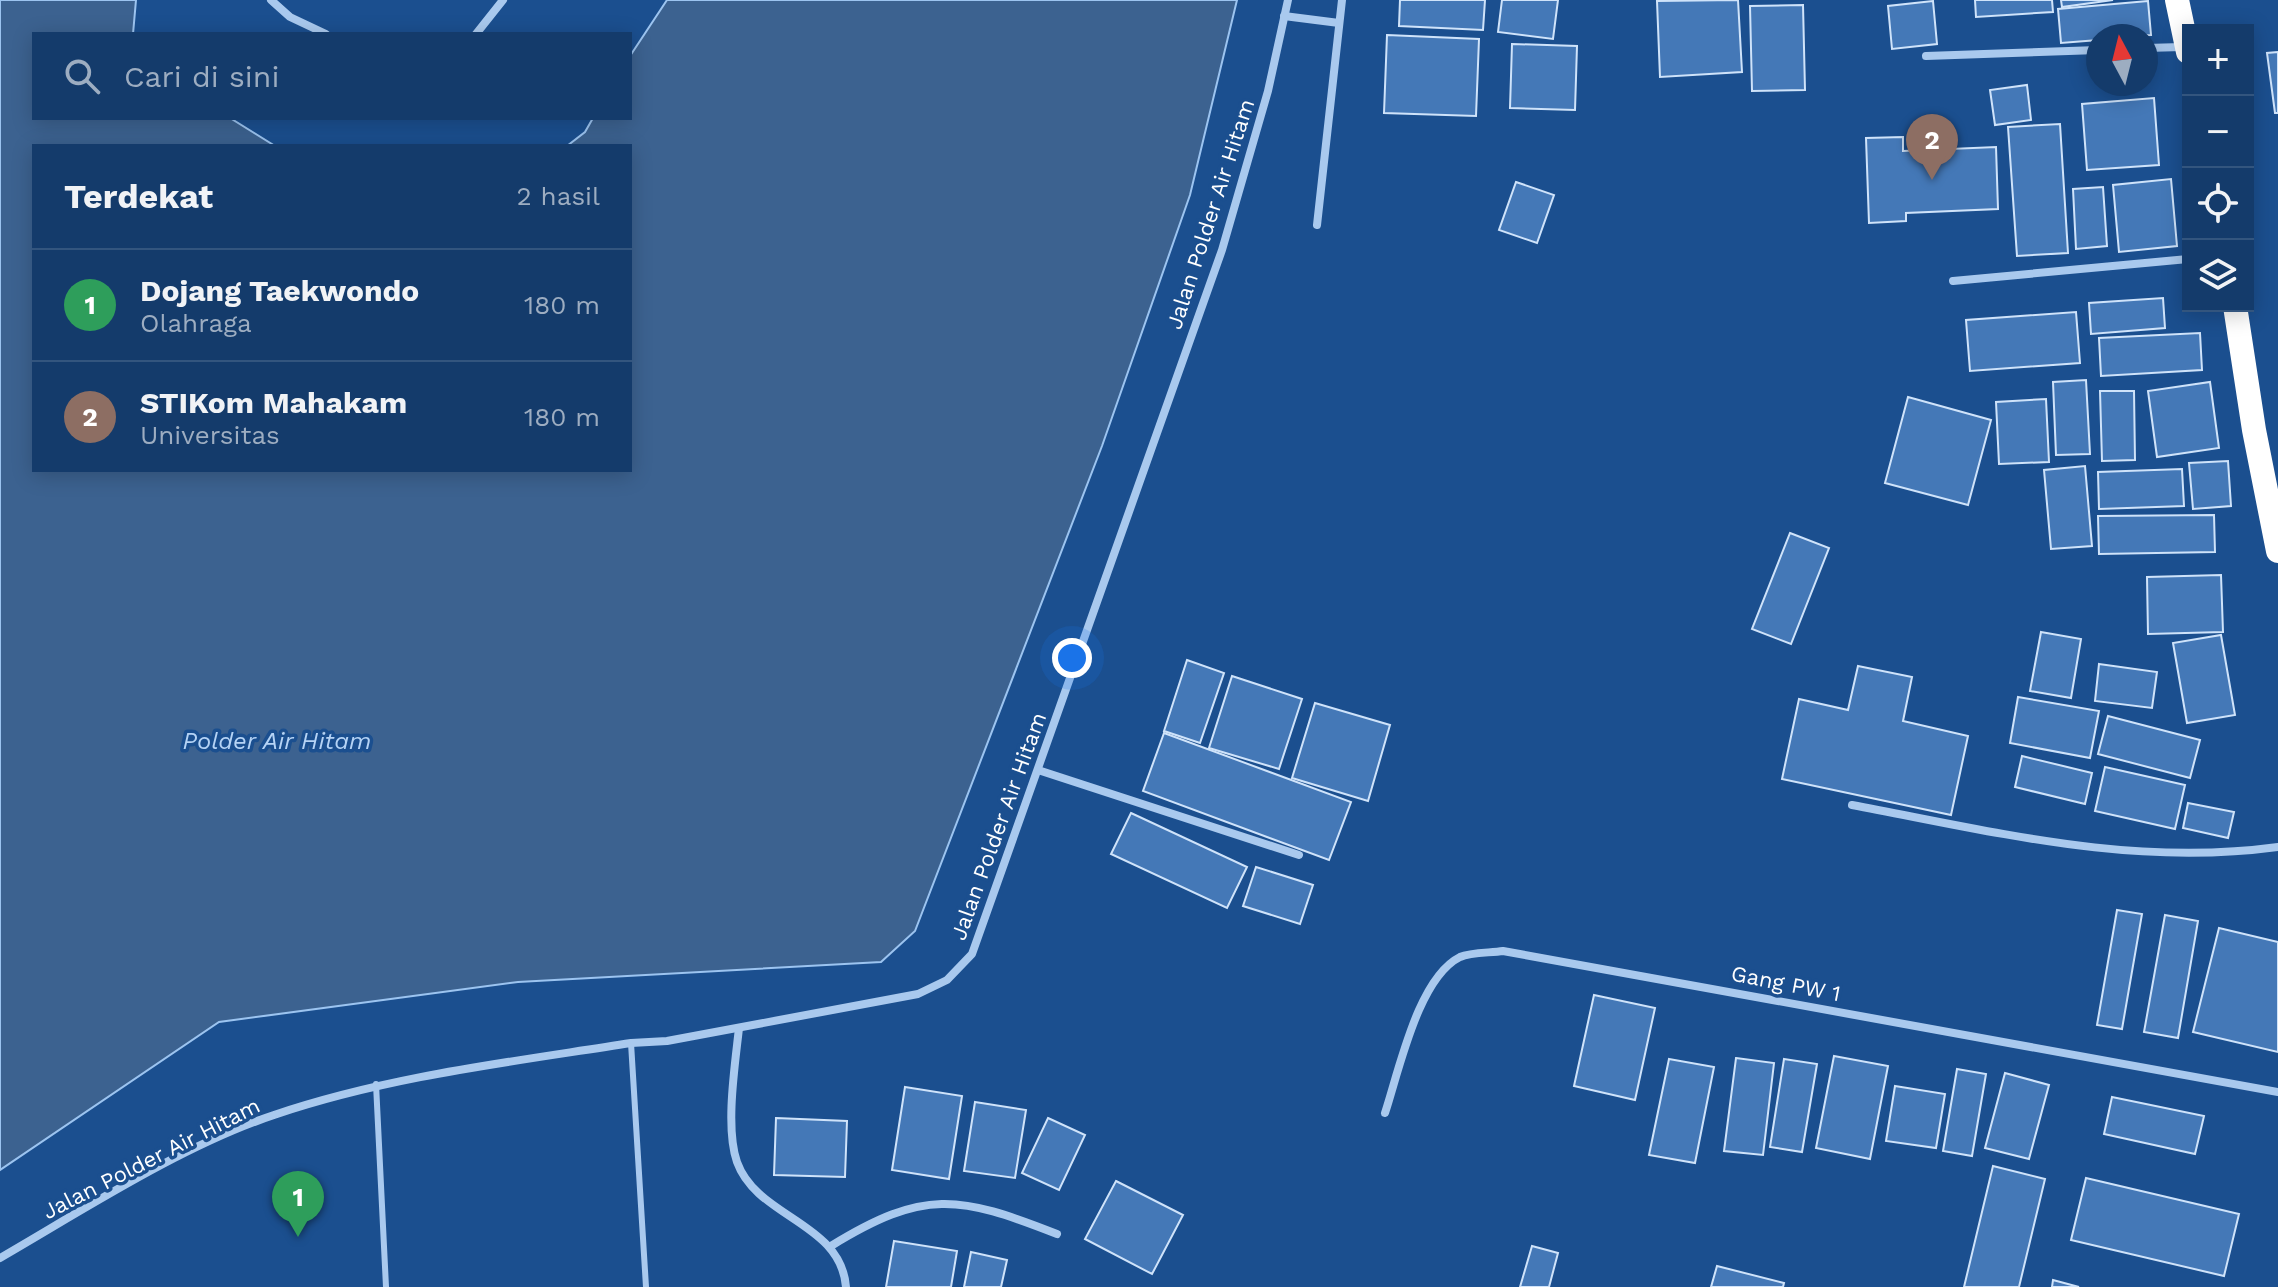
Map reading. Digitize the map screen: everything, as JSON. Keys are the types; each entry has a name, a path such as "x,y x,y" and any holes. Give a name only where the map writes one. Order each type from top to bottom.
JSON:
{"highway":[{"path":"2177,0 2182,24"},
{"path":"2236,312 2254,430 2278,551"}],"street":[{"path":"271,0 290,17 322,32"},
{"path":"478,32 503,0"},
{"name":"Jalan Polder Air Hitam","path":"0,1258 103,1197 207,1144 271,1116 376,1084 739,1028 918,994 947,980 972,954 1222,250 1268,91 1288,0"},
{"path":"1317,225 1342,0"},
{"path":"1284,16 1339,23"},
{"path":"2158,48 2182,49"},
{"path":"1926,56 2086,50"},
{"path":"1953,281 2182,260"},
{"path":"1038,770 1299,855"},
{"path":"1852,805 2023,837 2136,853 2187,856 2278,847"},
{"name":"Gang PW 1","path":"1385,1113 1417,1017 1438,975 1461,956 1503,951 2278,1092"},
{"path":"739,1028 732,1102 737,1161 750,1185 831,1246 843,1270 846,1287"},
{"path":"831,1246 871,1222 920,1204 959,1204 1002,1213 1057,1234"}],"lane":[{"path":"631,1043 646,1287"},
{"path":"376,1084 386,1287"}],"water":[{"name":"Polder Air Hitam","path":"0,0 136,0 133,32 32,32 32,120 233,120 272,144 32,144 32,472 632,472 632,144 570,144 585,132 592,120 632,120 632,53 667,0 1237,0 1190,195 1102,446 915,931 881,962 518,982 219,1022 0,1170"}],"building":[{"path":"1400,0 1485,0 1483,30 1399,26"},
{"path":"1502,0 1558,0 1553,39 1498,32"},
{"path":"1738,0 1742,72 1660,77 1657,1"},
{"path":"1975,0 2052,0 2053,12 1976,17"},
{"path":"2061,0 2113,0 2062,7"},
{"path":"1933,1 1937,44 1892,49 1888,6"},
{"path":"2148,1 2150,24 2086,24 2086,41 2061,43 2058,9"},
{"path":"1803,5 1805,90 1752,91 1750,6"},
{"path":"1387,35 1479,39 1476,116 1384,113"},
{"path":"1512,44 1577,46 1575,110 1510,108"},
{"path":"2278,52 2278,113 2275,113 2267,53"},
{"path":"2027,85 2031,120 1995,125 1990,90"},
{"path":"2154,98 2159,165 2087,170 2082,104"},
{"path":"2060,124 2068,253 2017,256 2008,127"},
{"path":"1903,137 1903,151 1996,147 1998,209 1906,213 1906,221 1869,223 1866,138"},
{"path":"2171,179 2177,246 2119,252 2113,185"},
{"path":"1516,182 1554,195 1537,243 1499,230"},
{"path":"2103,187 2107,246 2076,249 2073,189"},
{"path":"2163,298 2165,328 2091,334 2089,303"},
{"path":"2076,312 2080,363 1970,371 1966,320"},
{"path":"2200,333 2202,370 2101,376 2099,338"},
{"path":"2086,380 2090,454 2056,455 2053,382"},
{"path":"2210,382 2219,448 2157,457 2148,391"},
{"path":"2100,391 2134,391 2135,460 2102,461"},
{"path":"1908,397 1991,420 1968,505 1885,483"},
{"path":"2046,399 2049,462 1999,464 1996,402"},
{"path":"2228,461 2231,506 2193,509 2189,463"},
{"path":"2085,466 2092,546 2051,549 2044,470"},
{"path":"2182,469 2184,506 2099,509 2098,472"},
{"path":"2214,515 2215,552 2099,554 2098,516"},
{"path":"1790,533 1829,548 1791,644 1752,629"},
{"path":"2221,575 2223,632 2148,634 2147,577"},
{"path":"2041,632 2081,639 2071,698 2030,691"},
{"path":"2221,635 2235,715 2187,723 2173,643"},
{"path":"1187,660 1224,673 1200,743 1164,731"},
{"path":"2099,664 2157,672 2152,708 2095,701"},
{"path":"1858,666 1912,677 1903,721 1968,736 1951,815 1782,779 1799,699 1848,710"},
{"path":"1232,676 1302,699 1279,769 1209,748"},
{"path":"2018,697 2099,711 2090,758 2010,743"},
{"path":"1315,703 1390,725 1368,801 1292,778"},
{"path":"2108,716 2200,740 2190,778 2098,754"},
{"path":"1164,733 1351,802 1329,860 1143,791"},
{"path":"2022,756 2092,773 2085,804 2015,787"},
{"path":"2105,767 2185,785 2175,829 2095,811"},
{"path":"2188,803 2234,812 2228,838 2183,828"},
{"path":"1131,813 1247,867 1227,908 1111,854"},
{"path":"1256,867 1313,885 1300,924 1243,906"},
{"path":"2117,910 2142,914 2122,1029 2097,1025"},
{"path":"2165,915 2198,921 2178,1038 2144,1032"},
{"path":"2219,928 2278,942 2278,1052 2193,1032"},
{"path":"1594,995 1655,1008 1635,1100 1574,1086"},
{"path":"1834,1056 1888,1066 1870,1159 1816,1148"},
{"path":"1736,1058 1774,1063 1763,1155 1724,1151"},
{"path":"1669,1059 1714,1067 1695,1163 1649,1155"},
{"path":"1784,1059 1817,1064 1802,1152 1770,1147"},
{"path":"1957,1069 1986,1074 1972,1156 1943,1151"},
{"path":"2005,1073 2049,1085 2029,1159 1985,1148"},
{"path":"1895,1086 1945,1094 1936,1148 1886,1141"},
{"path":"905,1087 962,1096 949,1179 892,1170"},
{"path":"2112,1097 2204,1116 2195,1154 2104,1134"},
{"path":"975,1102 1026,1110 1015,1178 964,1171"},
{"path":"776,1118 847,1121 845,1177 774,1175"},
{"path":"1048,1118 1085,1135 1059,1190 1022,1173"},
{"path":"1993,1166 2045,1179 2019,1287 1964,1287"},
{"path":"2086,1178 2239,1214 2224,1276 2071,1240"},
{"path":"1116,1181 1183,1215 1152,1274 1085,1239"},
{"path":"894,1241 957,1251 951,1287 886,1287"},
{"path":"1532,1246 1558,1253 1549,1287 1520,1287"},
{"path":"971,1252 1007,1260 1001,1287 964,1287"},
{"path":"1717,1266 1784,1283 1783,1287 1711,1287"},
{"path":"2053,1280 2079,1287 2052,1287"}],"place":[{"name":"STIKom Mahakam","path":"1932,180"},
{"name":"Dojang Taekwondo","path":"298,1237"}]}
